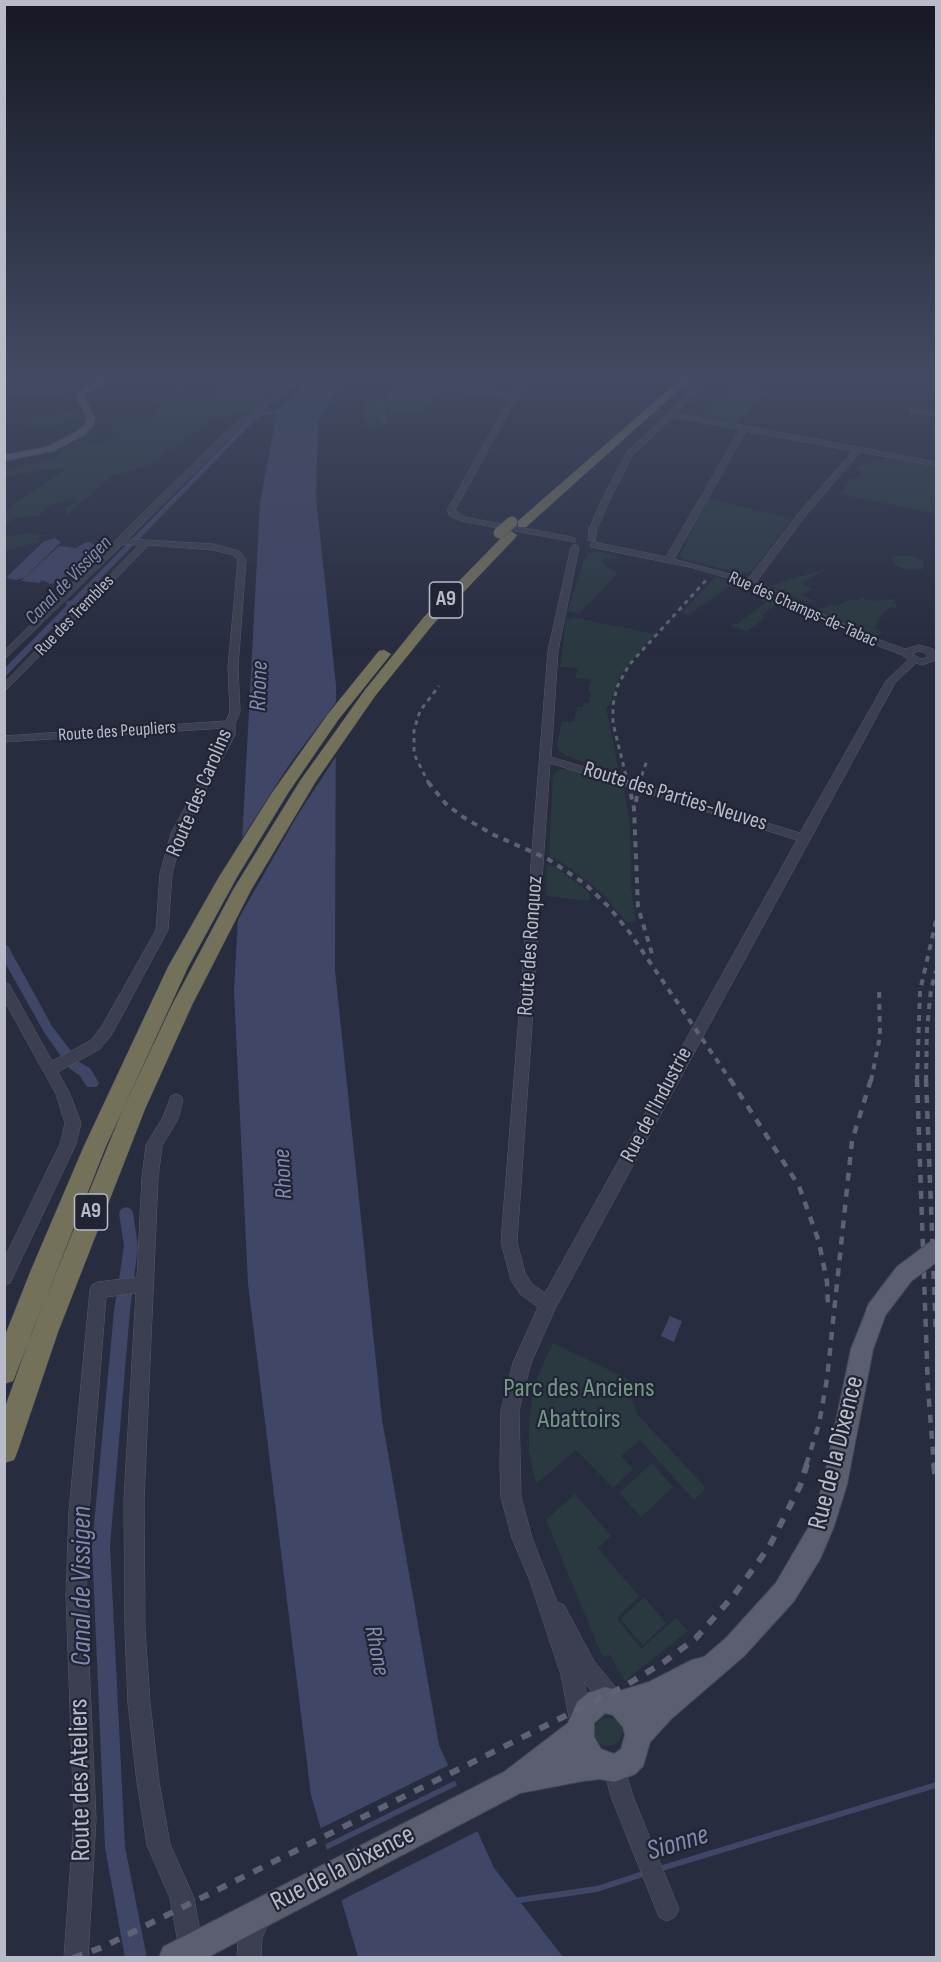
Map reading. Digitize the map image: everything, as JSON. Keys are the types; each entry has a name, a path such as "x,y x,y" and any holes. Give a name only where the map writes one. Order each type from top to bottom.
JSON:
{"highway":[{"name":"A9","path":"4,1372 86,1165 129,1068 186,973 242,890 293,804 382,666 511,529 577,469"},
{"name":"A9","path":"511,529 581,469"},
{"name":"A9","path":"4,1450 45,1332 186,973"}],"main road":[{"name":"Rue de la Dixence","path":"638,1735 655,1717 727,1654 785,1592 811,1550 822,1526 835,1484 862,1349 876,1311 891,1288 904,1274 936,1250"},
{"name":"Rue de la Dixence","path":"616,1702 653,1694 727,1654"},
{"path":"597,1702 616,1702 633,1717 638,1735 633,1756 626,1764 607,1767 591,1759 584,1749 581,1726 591,1706 597,1702"},
{"name":"Rue de la Dixence","path":"182,1953 511,1783 581,1726"},
{"name":"Rue de la Dixence","path":"511,1783 583,1767 607,1767"}],"street":[{"path":"4,657 193,469"},
{"name":"Rue des Champs-de-Tabac","path":"473,469 451,508 452,513 463,519 669,561 749,583 910,656"},
{"name":"Route des Ronquoz","path":"570,574 578,558 592,544 593,529 622,469"},
{"path":"669,561 720,469"},
{"path":"749,583 756,578 804,512 842,469"},
{"name":"Route des Ronquoz","path":"548,1304 526,1289 517,1275 509,1242 553,651 570,574 574,542 606,499"},
{"name":"Route des Carolins","path":"55,1067 95,1045 107,1030 162,930 166,874 177,833 230,735 230,724 235,712 233,667 242,559 236,553 213,547 121,541"},
{"name":"Rue des Trembles","path":"4,689 146,543"},
{"name":"Rue de l'Industrie","path":"581,1726 572,1675 515,1516 508,1438 510,1410 519,1372 548,1304 891,681 910,656 930,661 934,657 933,651"},
{"name":"Route des Peupliers","path":"4,739 230,724"},
{"name":"Route des Parties-Neuves","path":"545,759 804,838"},
{"path":"4,987 55,1067 73,1123 68,1144 4,1278"},
{"path":"176,1101 170,1119 154,1145 130,1286 135,1629 139,1703 148,1782 159,1845 182,1898 182,1953"},
{"name":"Route des Ateliers","path":"76,1958 85,1820 76,1595 79,1511 98,1290 130,1286"},
{"name":"Rue de l'Industrie","path":"540,1581 587,1668 616,1702"},
{"path":"607,1767 617,1783 646,1862 667,1909"},
{"path":"249,1958 250,1938 266,1909"}],"green space":[{"path":"11,469 61,469 5,477 5,470"},
{"path":"67,469 136,469 109,477 69,515 64,516 67,511 64,509 76,501 75,499 50,505 39,516 18,517 5,524 5,512 14,503"},
{"path":"936,469 936,514 840,494 850,480 861,475 862,472 856,470"},
{"path":"708,499 792,518 752,571 741,574 684,559 680,555"},
{"path":"28,533 51,536 38,537 38,542 5,551 4,537"},
{"path":"603,552 621,558 601,560 606,567 618,573 580,613 570,612 568,610 584,560 587,554"},
{"path":"908,555 923,560 924,569 908,570 894,565 892,557"},
{"path":"828,568 801,583 811,589 802,595 814,601 810,603 770,586"},
{"path":"716,577 778,599 773,602 776,604 761,616 765,618 747,631 733,627 731,623 737,624 766,602 761,600 766,596 737,586 734,588 729,586 689,615 681,613"},
{"path":"862,598 869,601 898,599 893,603 897,605 896,608 890,607 884,612 874,628 882,632 876,637 818,609 832,604 837,606 851,599 857,601"},
{"path":"575,618 655,634 623,671 609,707 606,707 619,773 566,756 559,751 557,744 562,722 574,721 577,707 583,707 584,703 589,703 591,692 588,691 591,679 575,678 578,668 560,667 566,620"},
{"path":"567,768 624,787 630,825 631,888 636,922 626,922 603,894 570,868 549,856 553,775 558,770"},
{"path":"547,864 557,868 585,889 590,895 590,901 546,896"},
{"name":"Parc des Anciens Abattoirs","path":"553,1343 638,1384 631,1398 638,1415 706,1488 694,1500 640,1440 621,1456 633,1469 613,1488 576,1450 536,1484 529,1451 532,1398 539,1373"},
{"path":"652,1463 673,1487 641,1517 619,1493"},
{"name":"Parc des Anciens Abattoirs","path":"575,1494 611,1536 598,1548 639,1596 617,1618 641,1649 676,1618 688,1631 625,1681 610,1655 602,1656 546,1520"},
{"path":"644,1597 666,1623 643,1645 620,1619"},
{"path":"608,1718 618,1722 622,1732 618,1742 608,1746 598,1742 594,1732 598,1722"}],"water":[{"name":"Rhone","path":"266,469 317,469 316,498 336,685 335,970 382,1419 439,1745 494,1868 563,1957 358,1957 311,1795 248,1284 234,992 260,503"},
{"path":"55,538 61,542 24,578 16,580 6,578 43,542"},
{"path":"90,542 97,546 61,582 50,584 42,580 39,583 21,581 59,546 76,548"},
{"path":"670,1316 682,1321 674,1342 661,1336"}],"pier":[{"path":"339,698 339,752 297,816 235,925 239,843 289,765"},
{"path":"451,1764 458,1779 322,1846 317,1830"},
{"path":"460,1784 480,1830 338,1902 324,1851"}],"waterway":[{"name":"Canal de Vissigen","path":"4,675 205,469"},
{"name":"Canal de Vissigen","path":"67,603 77,601"},
{"name":"Canal de Vissigen","path":"4,949 48,1029 74,1065 85,1072 92,1083"},
{"name":"Canal de Vissigen","path":"126,1213 131,1246 122,1311 101,1546 115,1847 136,1958"},
{"name":"Sionne","path":"659,1869 936,1785"},
{"name":"Sionne","path":"513,1901 597,1889 646,1873"}],"railway":[{"path":"628,784 613,723 613,705 617,687 629,665 708,578"},
{"path":"428,782 414,754 414,730 420,711 439,686"},
{"path":"639,784 647,760"},
{"path":"428,782 446,804 463,817 494,835 548,859 584,883 609,907 630,933 731,1081"},
{"path":"628,782 634,808 638,907 653,957"},
{"path":"636,802 639,782"},
{"path":"917,1080 920,991 936,921"},
{"path":"926,1080 927,1029 931,989 936,971"},
{"path":"871,1081 880,1036 879,988"},
{"path":"730,1079 799,1186 819,1242 827,1282 828,1307"},
{"path":"806,1465 819,1424 827,1379 852,1141 871,1079"},
{"path":"917,1080 928,1389 934,1465"},
{"path":"926,1080 936,1335"},
{"path":"73,1958 103,1947 623,1687 664,1662 696,1638 734,1595 769,1547 800,1486 807,1464"},
{"path":"934,1464 936,1483"}]}
